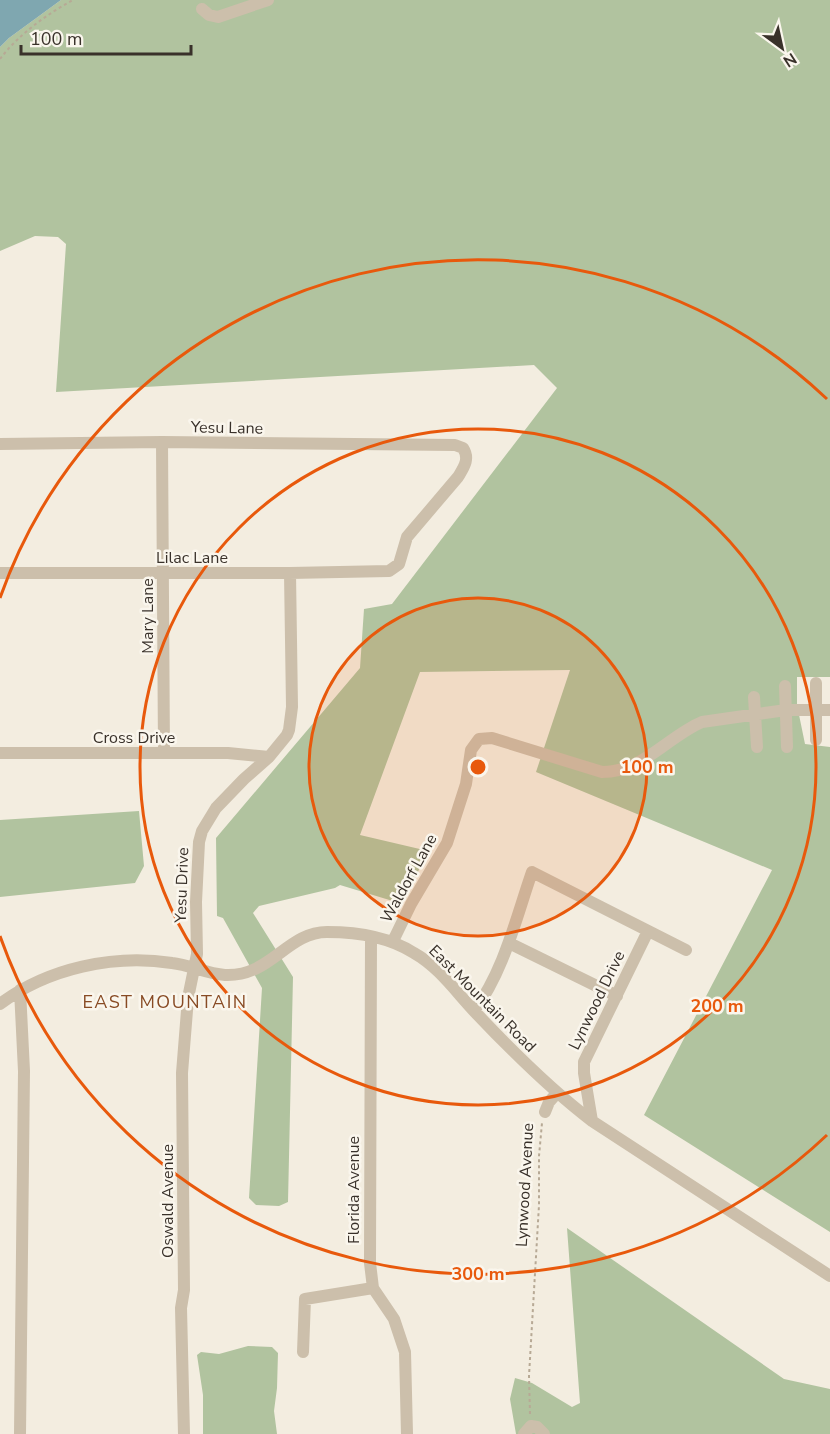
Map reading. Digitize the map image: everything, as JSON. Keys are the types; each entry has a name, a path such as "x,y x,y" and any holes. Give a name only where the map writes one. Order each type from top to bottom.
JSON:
{"street":[{"path":"202,9 209,15 218,16 268,0"},
{"name":"Yesu Lane","path":"0,444 162,442 455,445 463,448 466,453 465,466 407,537 399,564 394,569 385,571"},
{"name":"Mary Lane","path":"162,442 164,753"},
{"name":"Lilac Lane","path":"0,573 385,571"},
{"name":"Yesu Drive","path":"194,968 197,954 196,902 199,842 202,831 216,808 269,757 287,735 291,721 290,573"},
{"path":"816,683 816,740"},
{"path":"785,686 787,747"},
{"path":"754,697 757,747"},
{"name":"Waldorf Lane","path":"393,941 411,904 447,843 466,784 471,750 479,739 492,738 602,772 612,772 638,764 692,726 702,722 786,710 830,710"},
{"name":"Cross Drive","path":"0,753 228,753 269,757"},
{"path":"474,1011 482,1000 509,943 532,872 686,950"},
{"name":"Lynwood Drive","path":"592,1121 584,1062 648,931"},
{"name":"East Mountain Road","path":"0,1004 20,990 74,969 116,961 161,962 226,975 243,974 258,970 309,936 329,932 393,941 430,964 557,1093 592,1121 830,1276"},
{"name":"Florida Avenue","path":"370,937 369,1263 373,1288 394,1320 405,1352 407,1434"},
{"path":"509,943 617,996"},
{"name":"Oswald Avenue","path":"184,1434 180,1308 184,1290 182,1073 188,998 194,968"},
{"path":"20,990 24,1071 20,1434"},
{"name":"Lynwood Avenue","path":"545,1112 549,1102 557,1093"},
{"path":"303,1352 305,1299 373,1288"},
{"path":"528,1430 537,1427 544,1434"}],"path":[{"path":"0,59 6,50 54,11 73,0"},
{"name":"Lynwood Avenue","path":"528,1430 529,1376 540,1205 539,1156 545,1112"}],"green space":[{"path":"61,0 830,0 830,677 797,677 797,705 805,744 830,747 830,1232 644,1115 772,870 536,772 570,670 420,672 360,835 424,850 426,855 404,901 396,902 340,885 259,906 253,913 293,977 288,1202 279,1206 256,1205 249,1198 262,988 223,918 217,916 216,838 360,668 364,609 392,604 557,388 534,365 56,392 66,244 58,237 35,236 0,251 0,47"},
{"path":"139,811 144,866 135,883 0,897 0,820"},
{"path":"567,1228 784,1379 830,1389 830,1434 516,1434 510,1399 515,1378 532,1383 572,1407 580,1403"},
{"path":"248,1346 272,1347 278,1353 274,1411 277,1434 203,1434 203,1395 197,1355 201,1352 219,1354"}],"water":[{"path":"0,0 61,0 0,47"}],"district":[{"name":"EAST MOUNTAIN","path":"165,1002"}]}
